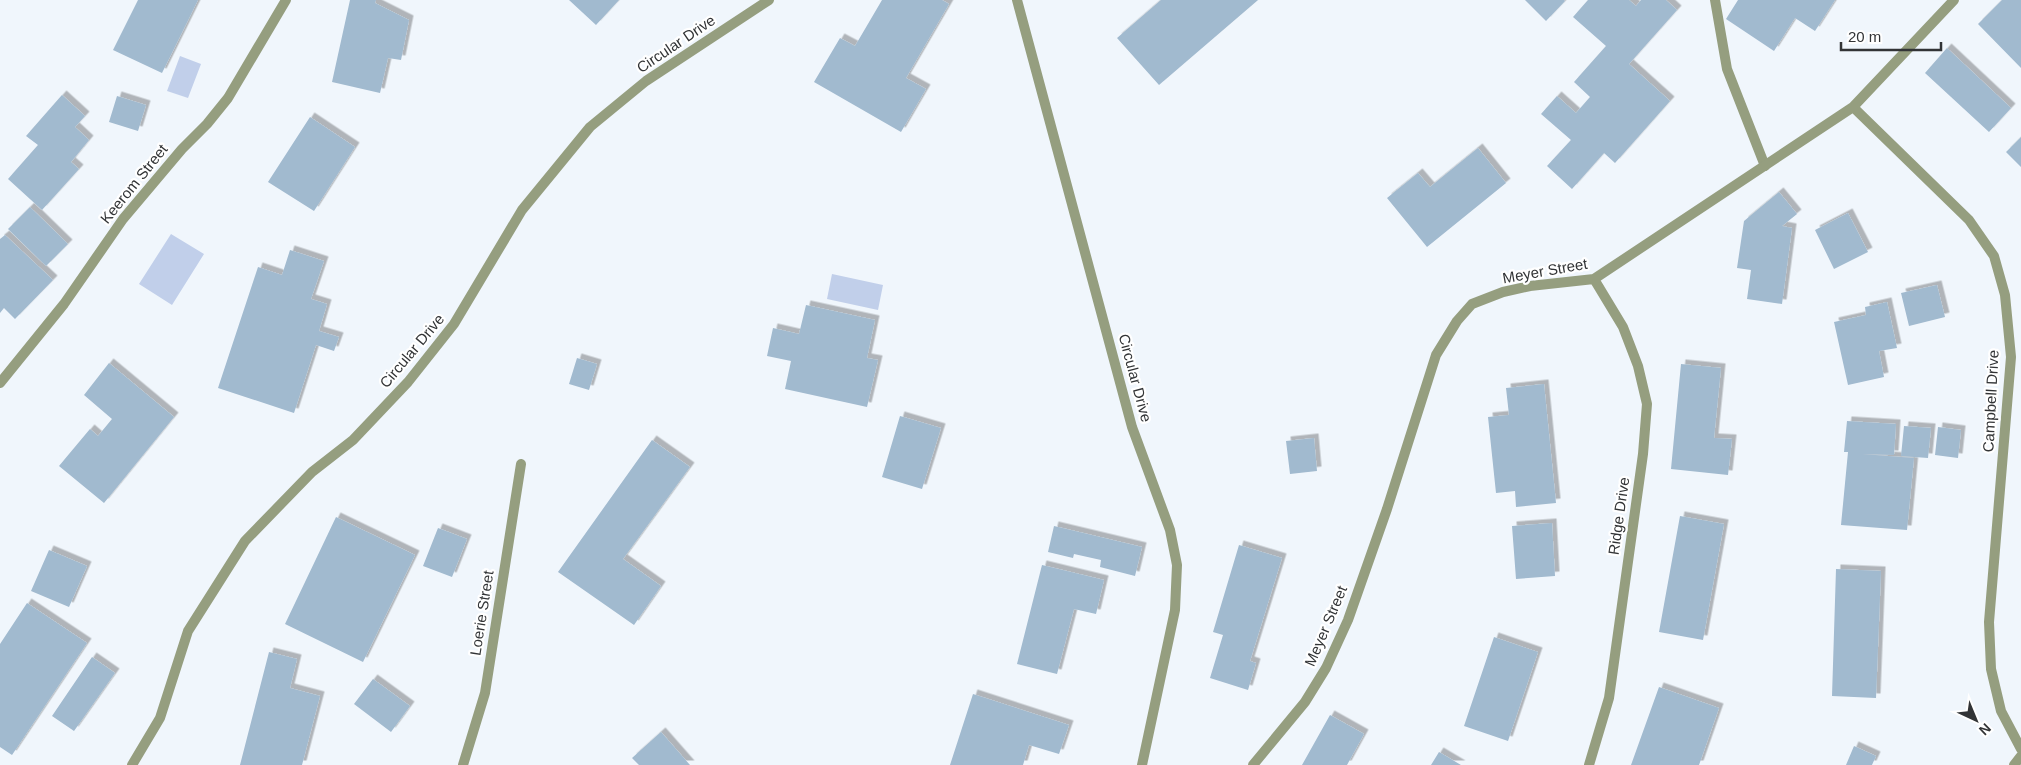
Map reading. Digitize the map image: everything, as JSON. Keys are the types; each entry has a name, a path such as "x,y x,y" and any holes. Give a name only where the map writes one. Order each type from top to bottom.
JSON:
{"street":[{"name":"Keerom Street","path":"0,383 64,304 123,219 228,98 286,0"},
{"name":"Circular Drive","path":"132,765 160,718 188,632 245,541 312,472 353,440 408,382 454,324 522,210 590,127 646,82 769,0"},
{"name":"Circular Drive","path":"1017,0 1132,427 1170,530 1177,565 1175,610 1142,765"},
{"path":"1715,0 1727,69 1765,166"},
{"name":"Meyer Street","path":"1253,765 1305,702 1326,668 1348,620 1388,510 1436,355 1457,320 1472,304 1503,292 1530,286 1594,279 1853,107 1954,0"},
{"name":"Campbell Drive","path":"1853,107 1969,220 1994,256 2005,295 2011,357 1990,631 1991,670 2001,711 2021,749"},
{"name":"Ridge Drive","path":"1589,765 1609,698 1643,454 1647,404 1638,366 1623,326 1594,279"},
{"name":"Loerie Street","path":"463,765 485,693 521,464"},
{"path":"2014,765 2021,756"}],"water":[{"path":"180,56 201,64 188,98 167,91"},
{"path":"171,234 204,254 172,305 139,284"},
{"path":"832,274 883,285 878,310 827,299"}],"building":[{"path":"138,0 198,0 162,73 113,50"},
{"path":"350,0 376,0 375,3 409,20 401,60 388,58 380,93 332,82"},
{"path":"569,0 619,0 596,25"},
{"path":"882,0 942,0 949,4 906,78 926,89 901,132 814,82 840,38 855,46"},
{"path":"1161,0 1258,0 1159,85 1117,38"},
{"path":"1525,0 1564,0 1565,1 1546,21"},
{"path":"1588,0 1629,0 1636,6 1641,0 1666,0 1677,10 1629,64 1670,101 1615,163 1604,153 1572,189 1547,166 1571,140 1541,114 1557,96 1576,113 1590,97 1574,82 1606,46 1573,17"},
{"path":"1738,0 1835,0 1815,31 1795,18 1774,51 1726,19"},
{"path":"2002,0 2021,0 2021,68 1978,24"},
{"path":"1947,48 2011,108 1989,132 1925,73"},
{"path":"62,95 85,116 75,127 89,140 71,162 79,169 42,210 8,179 38,145 26,136"},
{"path":"117,96 146,105 138,131 109,122"},
{"path":"310,117 355,147 314,211 268,182"},
{"path":"2021,137 2021,167 2006,152"},
{"path":"1478,148 1506,183 1427,247 1387,198 1418,173 1430,187"},
{"path":"1779,192 1797,214 1782,226 1792,228 1782,304 1747,299 1751,270 1737,268 1744,221"},
{"path":"30,207 68,244 46,266 8,229"},
{"path":"1848,213 1868,252 1834,269 1815,230"},
{"path":"5,235 53,280 15,319 4,308 0,313 0,239"},
{"path":"290,250 324,261 311,299 327,304 319,331 339,337 334,351 316,345 294,413 218,388 258,267 282,275"},
{"path":"1937,285 1945,317 1909,326 1901,293"},
{"path":"1887,302 1897,348 1879,351 1884,377 1848,385 1834,322 1866,315 1865,307"},
{"path":"806,305 875,320 867,358 878,360 867,407 785,389 791,361 767,356 773,328 799,334"},
{"path":"577,358 597,364 589,390 569,384"},
{"path":"109,363 174,417 104,503 59,466 90,429 98,436 112,419 84,395"},
{"path":"1681,364 1721,368 1714,438 1732,439 1728,475 1671,469"},
{"path":"1544,384 1556,503 1516,507 1515,491 1496,493 1488,417 1509,415 1506,388"},
{"path":"900,416 941,428 922,489 882,477"},
{"path":"1847,421 1896,424 1894,455 1862,454 1914,458 1907,530 1841,525 1848,452 1844,452"},
{"path":"1904,426 1931,428 1928,458 1901,456"},
{"path":"1938,427 1961,430 1958,458 1935,455"},
{"path":"1314,438 1317,471 1290,474 1286,441"},
{"path":"652,440 690,467 623,559 661,586 634,625 558,572"},
{"path":"1680,516 1724,524 1703,640 1659,632"},
{"path":"336,517 415,555 363,662 285,624"},
{"path":"1552,523 1555,576 1516,579 1512,526"},
{"path":"1054,526 1142,547 1135,576 1100,567 1101,560 1074,554 1073,558 1048,552"},
{"path":"438,528 467,539 452,577 423,566"},
{"path":"1239,545 1282,558 1250,661 1256,663 1248,690 1210,678 1223,635 1213,632"},
{"path":"49,550 87,566 69,607 31,591"},
{"path":"1042,565 1104,580 1096,614 1074,609 1057,674 1017,664"},
{"path":"1836,569 1881,571 1876,698 1832,696"},
{"path":"27,603 87,643 12,755 0,747 0,644"},
{"path":"1494,637 1538,652 1508,741 1464,726"},
{"path":"269,652 297,659 290,688 320,696 302,765 240,765"},
{"path":"92,657 115,673 74,731 52,716"},
{"path":"373,679 410,706 391,732 354,704"},
{"path":"1659,687 1719,708 1699,765 1631,765"},
{"path":"973,694 1069,725 1059,754 1029,745 1023,765 950,765"},
{"path":"1330,715 1364,734 1347,765 1302,765"},
{"path":"661,732 690,765 639,765 632,758"},
{"path":"1854,746 1876,756 1872,765 1846,765"},
{"path":"1439,752 1461,765 1431,765"}]}
